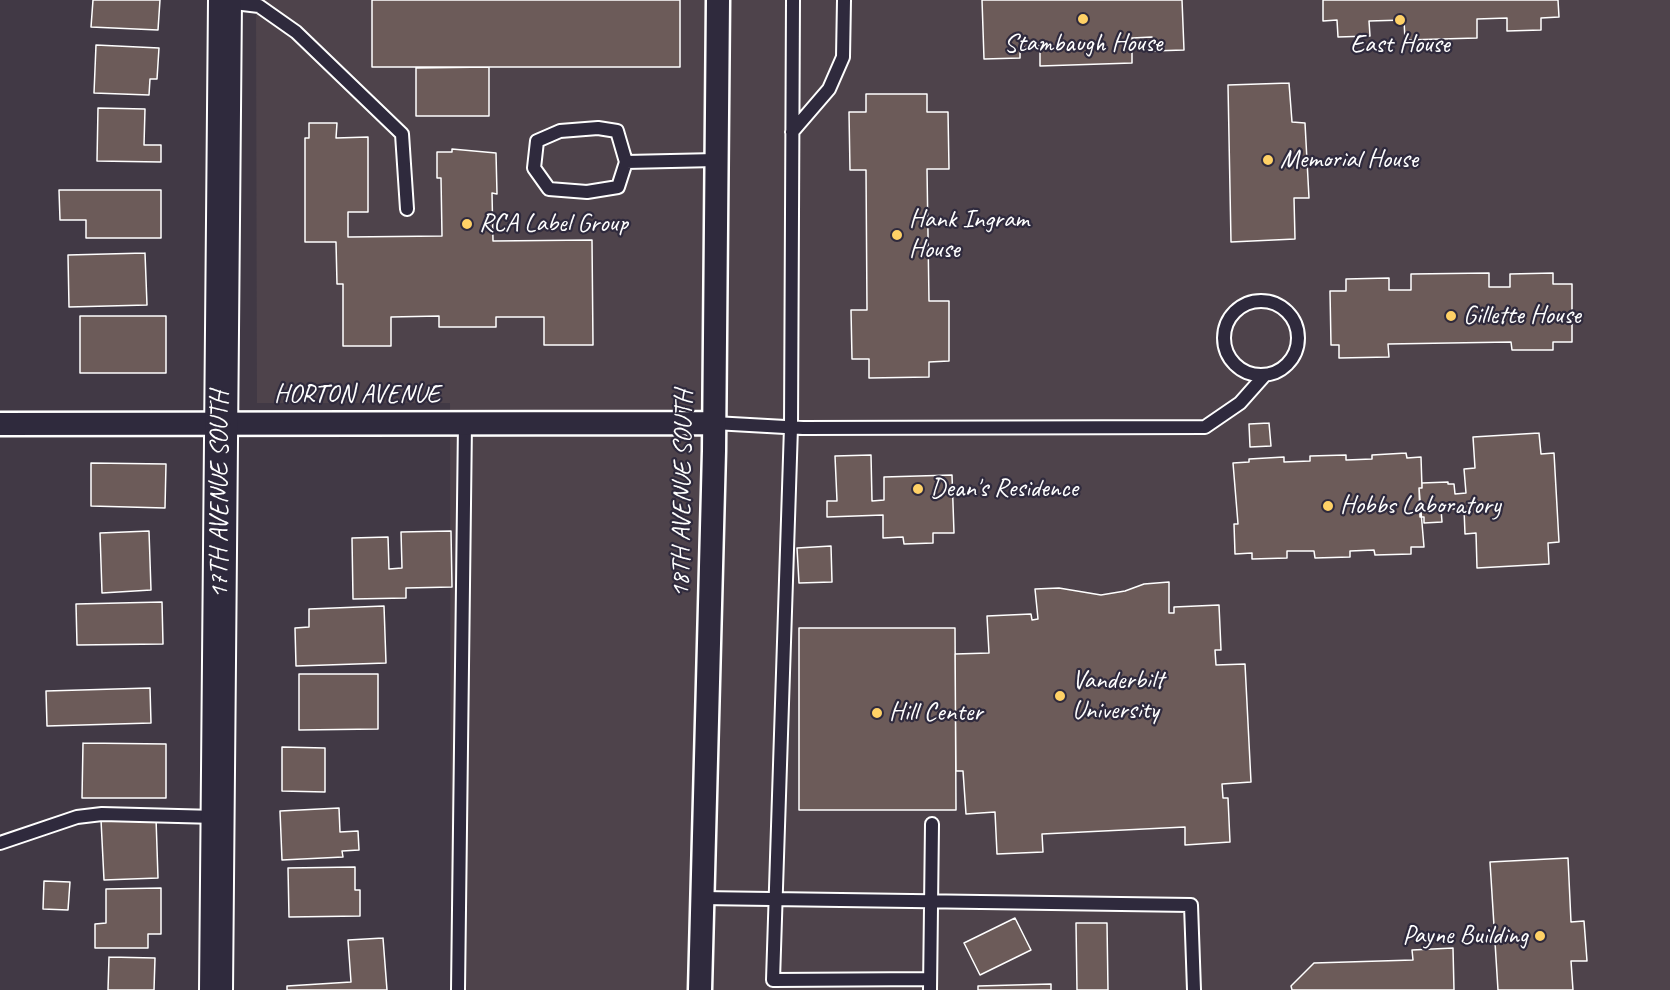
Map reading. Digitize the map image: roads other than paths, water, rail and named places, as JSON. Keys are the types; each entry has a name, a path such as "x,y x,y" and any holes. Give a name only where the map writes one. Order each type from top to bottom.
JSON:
{"main road":[{"name":"17TH AVENUE SOUTH","path":"216,990 225,1"}],"street":[{"name":"18TH AVENUE SOUTH","path":"700,990 714,423 718,0"},
{"name":"HORTON AVENUE","path":"0,424 714,423"}],"lane":[{"path":"793,0 791,427 772,980 930,985 932,824"},
{"path":"792,132 829,89 843,57 844,0"},
{"path":"225,1 259,6 296,32 402,134 407,209"},
{"path":"560,130 617,131 626,162 618,187 587,192 549,189 534,168 537,141 560,130"},
{"path":"626,162 716,160"},
{"path":"714,423 791,427 1205,427 1240,403 1264,376 1286,366 1298,345 1294,321 1287,311 1276,304 1264,301 1240,307 1231,315 1223,338 1231,362 1246,373 1264,376"},
{"path":"458,990 465,423"},
{"path":"0,843 77,817 102,813 218,817"},
{"path":"701,898 1191,904 1194,990"}],"place":[{"name":"Stambaugh House","path":"1083,19"},
{"name":"East House","path":"1400,20"},
{"name":"Memorial House","path":"1268,160"},
{"name":"RCA Label Group","path":"467,224"},
{"name":"Hank Ingram House","path":"897,235"},
{"name":"Gillette House","path":"1451,316"},
{"name":"Dean's Residence","path":"918,489"},
{"name":"Hobbs Laboratory","path":"1328,506"},
{"name":"Vanderbilt University","path":"1060,696"},
{"name":"Hill Center","path":"877,713"},
{"name":"Payne Building","path":"1540,936"}]}
